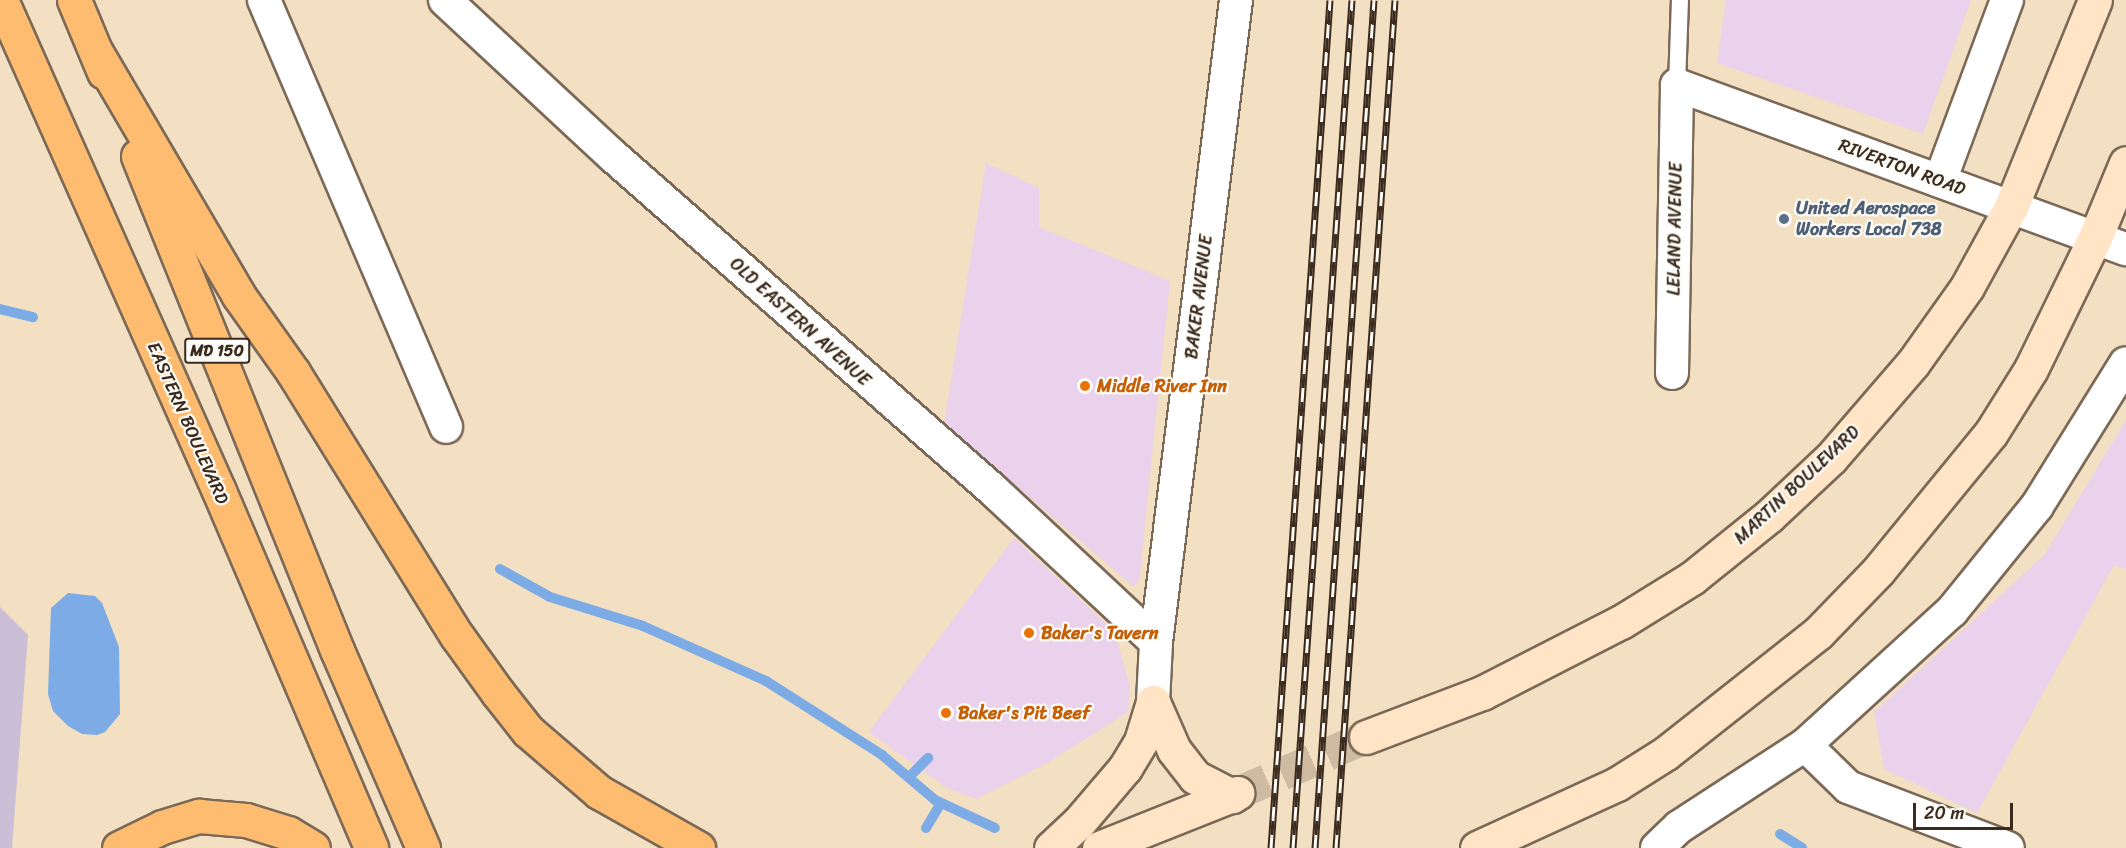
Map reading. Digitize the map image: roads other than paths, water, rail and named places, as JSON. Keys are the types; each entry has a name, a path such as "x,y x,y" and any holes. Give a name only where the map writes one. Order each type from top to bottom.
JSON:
{"main road":[{"name":"EASTERN BOULEVARD","path":"1,0 219,490 371,848"},
{"name":"MD 150","path":"74,0 337,650 423,848"},
{"name":"MARTIN BOULEVARD","path":"1366,737 1482,693 1621,622 1692,578 1769,516 1831,458 1913,363 1967,287 2011,207 2095,0"},
{"path":"96,52 239,296 293,372 457,636 498,693 528,731 599,792 698,848"},
{"path":"1478,848 1617,783 1666,753 1818,633 1931,510 1991,433 2031,369 2096,238 2126,163"},
{"path":"1099,848 1235,795 1195,777 1174,750 1153,702"},
{"path":"1051,848 1125,768 1141,741 1153,702"},
{"path":"120,848 162,827 199,816 246,819 288,833 313,848"}],"street":[{"path":"264,0 446,427"},
{"name":"OLD EASTERN AVENUE","path":"445,0 613,156 993,490 1156,642"},
{"name":"BAKER AVENUE","path":"1153,702 1156,642 1236,0"},
{"path":"1940,181 2007,0"},
{"name":"RIVERTON ROAD","path":"1677,85 2126,249"},
{"name":"LELAND AVENUE","path":"1672,373 1677,85"},
{"path":"1657,848 1679,827 1805,745 1909,654 1997,560 2070,460 2126,363"},
{"path":"1805,745 1848,787 2008,848"}],"lane":[{"path":"1677,85 1680,0"}],"water":[{"path":"68,593 95,596 102,603 119,647 120,714 105,732 97,735 82,734 68,726 53,711 48,694 51,608"}],"waterway":[{"path":"0,309 33,317"},
{"path":"500,569 550,597 643,626 766,681 882,755 935,800 995,828"},
{"path":"909,777 928,758"},
{"path":"926,828 941,803"},
{"path":"1780,834 1802,848"}],"tunnel":[{"path":"1237,793 1366,737"}],"railway":[{"path":"1271,848 1330,0"},
{"path":"1293,848 1352,0"},
{"path":"1315,848 1374,0"},
{"path":"1336,848 1395,0"}],"place":[{"name":"United Aerospace Workers Local 738","path":"1784,219"},
{"name":"Middle River Inn","path":"1085,386"},
{"name":"Baker's Tavern","path":"1029,633"},
{"name":"Baker's Pit Beef","path":"946,713"}]}
